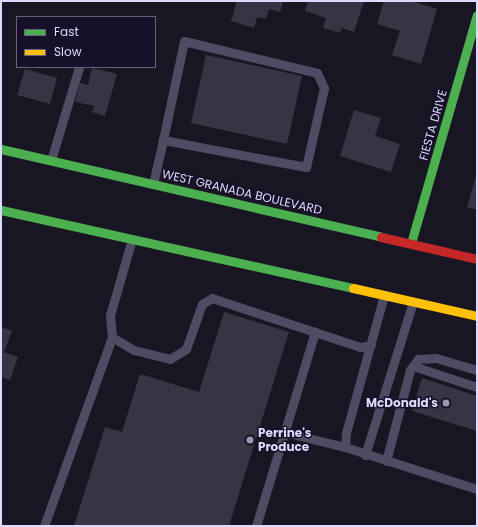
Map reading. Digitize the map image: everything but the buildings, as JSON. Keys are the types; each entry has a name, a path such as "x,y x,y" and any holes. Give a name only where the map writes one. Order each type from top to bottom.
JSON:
{"main road":[{"name":"FIESTA DRIVE","path":"411,243 477,15"},
{"name":"WEST GRANADA BOULEVARD","path":"1,149 477,259"},
{"path":"1,210 477,316"}],"lane":[{"path":"153,184 184,41 317,73 324,88 306,167 163,140"},
{"path":"51,160 79,68"},
{"path":"44,526 112,337 110,315 132,239"},
{"path":"345,447 346,433 384,295"},
{"path":"112,337 134,350 170,359 186,348 202,304 212,298 360,347 371,345"},
{"path":"365,455 413,302"},
{"path":"256,526 315,332"},
{"path":"386,461 410,370 418,360 436,358 477,370"},
{"path":"413,366 477,388"},
{"path":"284,432 345,447 365,455 477,489"}],"traffic: fast":[{"path":"411,243 477,15"},
{"path":"1,149 381,237"},
{"path":"1,210 353,288"}],"traffic: slow":[{"path":"353,288 477,316"}],"traffic: jam":[{"path":"381,237 477,259"}],"place":[{"name":"McDonald's","path":"446,403"},
{"name":"Perrine's Produce","path":"250,440"}]}
